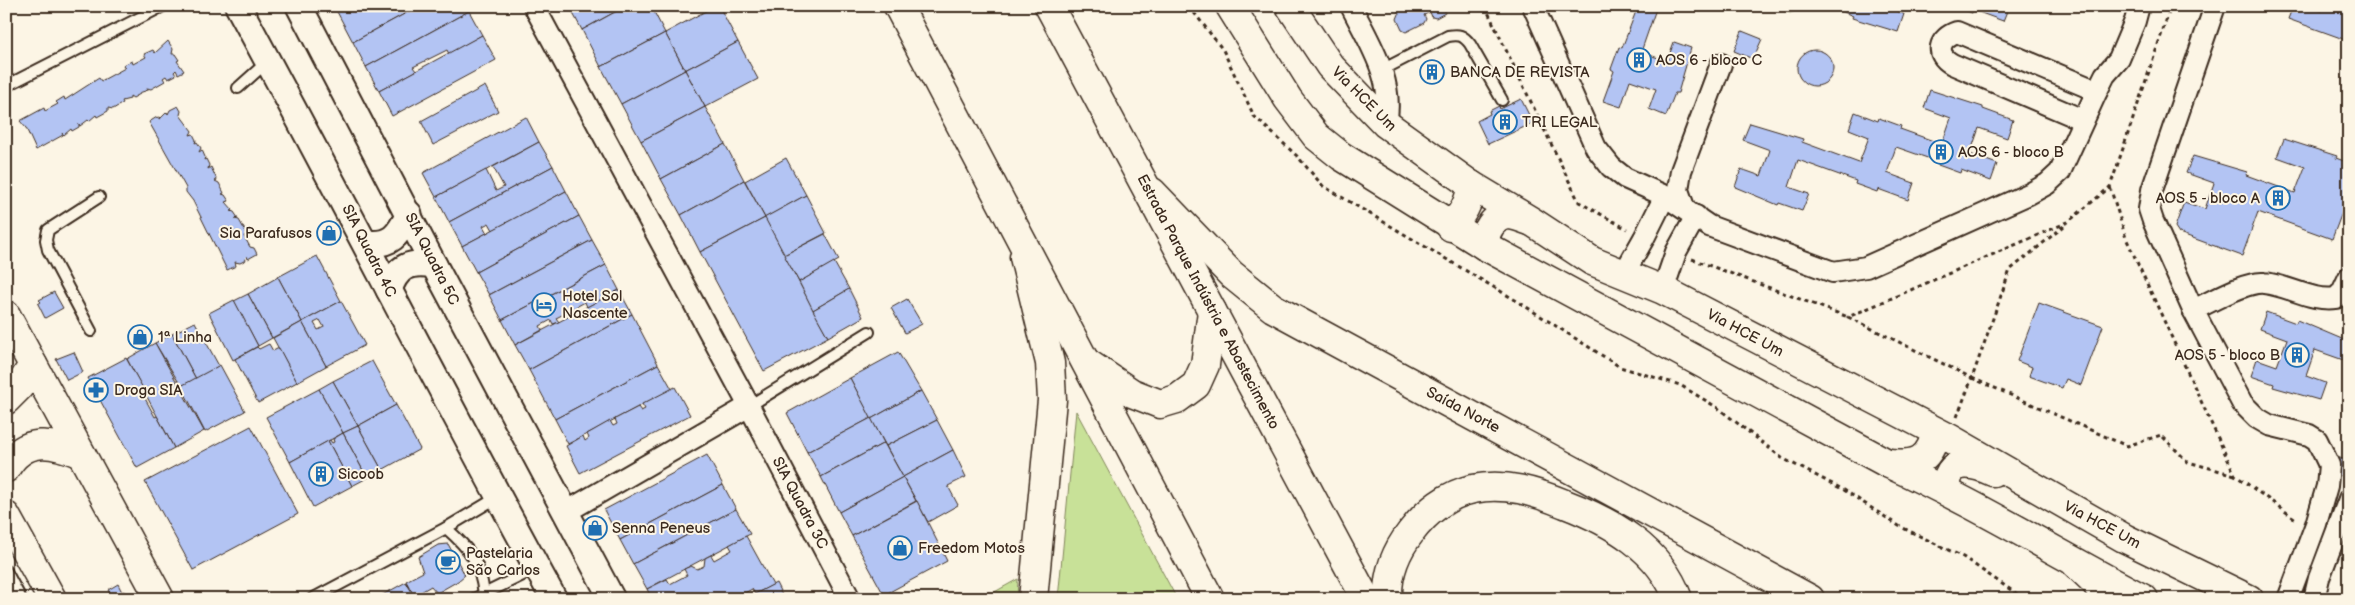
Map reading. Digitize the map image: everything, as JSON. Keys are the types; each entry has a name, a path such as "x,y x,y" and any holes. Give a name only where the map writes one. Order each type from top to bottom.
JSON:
{"main road":[{"path":"898,6 1210,599"},
{"name":"Estrada Parque Indústria e Abastecimento","path":"1049,6 1366,599"},
{"path":"1230,6 1288,99 1316,136 1341,156 1451,227 1485,246 1887,463 1947,490 2075,563 2144,599"},
{"name":"Via HCE Um","path":"1290,6 1330,66 1386,124 1471,185 1532,221 1592,262 1663,290 1942,435 2124,538 2250,599"},
{"name":"Saída Norte","path":"1144,184 1230,274 1272,308 1810,599"},
{"path":"1451,227 1466,208 1470,198 1471,185"},
{"path":"1485,246 1484,236 1490,225 1498,218 1510,215 1532,221"},
{"path":"1020,238 1050,363 1052,400 1033,599"},
{"path":"1083,359 1132,393 1160,404 1177,398 1196,385 1205,365 1212,311"},
{"path":"6,315 160,599"},
{"path":"6,400 18,387 32,365"},
{"path":"1887,463 1906,464 1920,460 1942,435"},
{"path":"6,468 11,460 24,449 41,444 59,445 81,454"},
{"path":"1947,490 1949,472 1956,466 1967,464 1979,466 2058,501"},
{"path":"1388,599 1391,570 1407,538 1421,520 1453,496 1472,489 1488,487 1524,489 1600,518 1635,541 1650,556 1665,572 1678,599"},
{"path":"6,516 52,599"},
{"path":"2075,563 2095,582 2108,599"}],"street":[{"name":"SIA Quadra 4C","path":"238,6 366,242 389,290 498,497 554,599"},
{"name":"SIA Quadra 5C","path":"299,6 566,512"},
{"path":"534,6 749,406 566,512 612,599"},
{"path":"1351,6 1382,70 1388,92 1386,124"},
{"path":"1533,6 1596,148 1610,167 1625,178 1665,196 1709,226 1812,266 1833,272 1866,267 2029,194 2047,184 2060,172 2105,75 2119,59 2135,21 2139,6"},
{"path":"2215,6 2149,200 2153,221 2192,310 2242,403 2250,412 2269,425 2309,435 2317,440 2329,465 2328,486 2288,599"},
{"path":"2083,120 1945,60 1940,50 1942,42 1947,35 1957,32 2097,91"},
{"path":"1663,290 1690,212 1678,190 1681,170 1722,64"},
{"path":"1623,275 1665,196"},
{"path":"366,242 378,244 394,238 409,214"},
{"path":"389,290 393,277 404,267 419,263 434,265"},
{"path":"2192,310 2252,284 2264,283 2321,298 2336,298 2342,292 2349,277"},
{"name":"SIA Quadra 3C","path":"749,406 850,599"},
{"path":"2328,486 2349,494"},
{"path":"2314,599 2319,578 2349,499"}],"lane":[{"path":"6,86 163,6"},
{"path":"1382,70 1448,36 1458,34 1470,44 1502,100"},
{"path":"238,88 268,62"},
{"path":"91,331 48,250 46,240 48,230 99,197"},
{"path":"749,406 869,332"},
{"path":"312,599 446,528 498,497"},
{"path":"446,528 474,556 482,574 484,594"},
{"path":"474,599 537,568"},
{"path":"6,571 21,599"}],"path":[{"path":"1189,6 1223,50 1254,116 1297,156 1324,186 1517,301 1620,367 1680,386 1703,399 1718,408 1782,458 1844,490 1899,526 1963,557 2024,599"},
{"path":"1942,435 1972,378 2010,270 2110,187 2171,6"},
{"path":"2110,187 2126,238 2236,475"},
{"path":"2068,222 1848,317 1972,378 2127,446 2161,435 2188,462 2236,475 2300,521"}],"green space":[{"path":"1773,6 1807,6 1807,7 1790,13"},
{"path":"1076,411 1177,599 1058,599"},
{"path":"1018,579 1017,599 982,599"}],"building":[{"path":"334,6 419,6 353,42"},
{"path":"419,6 467,6 469,11 366,67 353,42"},
{"path":"569,6 626,6 582,30"},
{"path":"626,6 651,6 665,33 601,67 582,30"},
{"path":"715,6 719,6 738,42 685,70 665,33"},
{"path":"1396,6 1445,6 1445,13 1436,18 1432,17 1430,12 1424,15 1426,19 1424,23 1406,32 1402,30 1397,19 1399,14"},
{"name":"AOS 6 - bloco C","path":"1638,6 1657,6 1641,52 1667,61 1674,42 1691,48 1678,93 1675,93 1666,116 1649,109 1656,89 1630,80 1621,107 1603,101 1614,71 1611,69 1619,47 1622,48"},
{"path":"1830,6 1884,6 1904,14 1898,32 1852,18 1853,16"},
{"path":"1955,6 2009,6 2003,21 1973,10 1972,13"},
{"path":"2293,6 2308,6 2322,11 2324,6 2349,6 2349,41 2288,19"},
{"path":"469,11 482,35 449,54 447,50 413,67 416,71 379,91 366,67"},
{"path":"1742,31 1762,39 1753,59 1734,51"},
{"path":"665,33 685,70 621,104 601,67"},
{"path":"482,35 496,60 392,116 379,91"},
{"path":"168,41 173,49 172,54 175,54 179,60 177,61 184,71 178,74 176,70 174,72 176,75 168,79 166,76 163,78 165,81 151,89 147,88 148,90 139,93 133,98 130,96 130,99 122,101 123,103 113,109 108,108 108,111 97,117 96,115 80,126 79,124 79,127 72,131 71,129 64,135 62,133 63,135 36,150 26,128 20,121 44,108 45,111 58,104 56,102 64,97 65,100 99,78 101,81 125,68 123,65 132,61 133,64 146,57 144,54 153,50 155,53"},
{"path":"738,42 758,79 705,107 685,70"},
{"path":"1815,50 1822,51 1828,55 1832,61 1832,75 1828,81 1822,85 1815,86 1808,85 1802,81 1798,75 1797,68 1798,61 1802,55 1808,51"},
{"name":"BANCA DE REVISTA","path":"1435,63 1441,75 1428,82 1422,69"},
{"path":"685,70 705,107 641,141 621,104"},
{"path":"485,86 498,111 433,145 421,121"},
{"name":"AOS 6 - bloco B","path":"1930,90 1983,107 1983,109 2013,120 2007,138 1979,128 1970,154 1997,164 1991,181 1961,170 1960,173 1938,165 1939,162 1896,147 1887,173 1914,183 1908,200 1878,189 1877,192 1855,184 1856,181 1798,160 1789,187 1809,194 1802,211 1779,203 1778,205 1735,187 1741,169 1761,176 1770,150 1743,140 1750,123 1803,139 1802,142 1859,163 1869,137 1849,129 1855,112 1878,121 1879,118 1901,126 1900,129 1942,144 1951,118 1924,108"},
{"name":"TRI LEGAL","path":"1521,99 1533,123 1488,144 1477,121 1490,114 1489,111 1499,106 1500,109"},
{"path":"178,106 181,111 180,115 192,131 190,135 193,134 196,140 195,143 197,142 201,148 199,152 202,150 205,157 204,160 206,159 209,165 208,169 211,167 217,180 215,181 219,183 224,193 222,194 229,201 226,202 238,218 235,219 239,220 247,234 244,236 250,247 254,248 257,254 248,259 247,256 246,260 240,263 235,262 236,266 227,270 193,201 186,192 186,188 149,122 157,117 160,119 159,116 161,118"},
{"path":"705,107 725,144 661,179 641,141"},
{"path":"526,117 539,142 436,197 423,173"},
{"name":"AOS 5 - bloco A","path":"2284,139 2337,156 2336,158 2349,163 2349,194 2332,239 2258,212 2242,256 2179,233 2175,227 2184,202 2205,209 2214,183 2186,173 2193,156 2247,172 2246,175 2295,193 2305,167 2277,157"},
{"path":"539,142 553,166 449,222 436,197 486,170 496,191 504,187 493,167"},
{"path":"725,144 744,180 681,215 661,179"},
{"path":"786,158 806,195 765,218 745,181"},
{"path":"553,166 566,191 493,230 489,223 483,226 487,233 462,246 449,222"},
{"path":"744,180 765,218 700,252 681,215"},
{"path":"566,191 579,216 476,272 462,246"},
{"path":"806,195 826,233 784,255 764,218"},
{"path":"579,216 592,240 489,295 476,272"},
{"path":"765,218 828,337 764,371 700,252"},
{"path":"825,234 839,260 799,282 784,255"},
{"path":"592,240 606,265 502,320 489,295"},
{"path":"317,256 341,301 302,322 278,277"},
{"path":"834,262 849,289 813,310 799,282"},
{"path":"606,265 619,290 587,307 585,302 574,308 576,312 570,316 568,312 556,318 559,322 553,324 551,320 540,326 542,330 515,345 502,320"},
{"path":"278,277 302,322 272,338 248,294"},
{"path":"849,289 863,317 828,337 813,310"},
{"path":"619,290 632,314 529,370 515,345"},
{"path":"54,292 63,308 45,318 38,304 41,302 39,300"},
{"path":"248,294 272,338 258,346 234,301"},
{"path":"907,299 922,324 905,333 891,308"},
{"path":"234,300 258,346 233,360 209,313"},
{"path":"341,301 365,345 326,366 302,322","holes":["320,320 324,327 318,330 314,323"]},
{"path":"2039,303 2103,326 2081,385 2066,379 2062,388 2029,376 2032,367 2017,361"},
{"name":"AOS 5 - bloco B","path":"2266,312 2296,323 2297,320 2349,342 2349,362 2315,350 2306,376 2325,383 2319,400 2273,387 2274,384 2251,376 2257,359 2277,366 2287,339 2260,329"},
{"path":"632,314 658,364 555,419 529,370"},
{"path":"195,322 219,366 196,379 172,334"},
{"path":"302,322 326,366 297,382 273,338"},
{"path":"172,334 196,379 181,386 155,343"},
{"path":"155,343 204,431 174,448 127,359"},
{"path":"269,344 273,351 279,348 297,382 258,403 235,359 257,347 259,349"},
{"path":"74,352 83,372 67,380 56,359"},
{"path":"898,352 921,391 871,419 850,378"},
{"path":"126,358 144,390 141,391 174,448 137,468 88,378"},
{"path":"372,361 396,405 358,426 333,381"},
{"path":"658,364 672,389 568,444 555,419"},
{"path":"220,365 245,411 205,432 181,386"},
{"path":"850,378 871,418 807,452 787,413"},
{"path":"333,381 358,426 343,433 319,389"},
{"path":"675,387 690,415 580,473 566,446 583,436 585,441 589,438 587,434 610,421 613,426 617,424 615,419 638,407 641,411 645,409 642,404"},
{"path":"319,389 343,433 290,462 266,417"},
{"path":"921,391 937,420 886,446 871,419"},
{"path":"396,405 420,449 382,470 358,426"},
{"path":"871,418 884,443 821,477 807,452"},
{"path":"937,420 953,450 903,477 886,446"},
{"path":"251,426 298,514 193,570 145,482"},
{"path":"358,426 382,470 367,478 343,433"},
{"path":"343,433 367,478 352,486 328,441 334,442 333,439"},
{"name":"Sicoob","path":"328,441 352,486 313,507 290,462"},
{"path":"884,443 903,477 839,512 821,477"},
{"path":"953,450 966,477 948,486 958,505 928,522 903,477"},
{"path":"707,455 723,485 620,540 604,510"},
{"path":"2337,457 2349,461 2349,479 2331,472"},
{"path":"903,477 916,501 852,536 839,512"},
{"path":"723,485 736,509 633,564 620,540"},
{"name":"Freedom Motos","path":"917,501 947,561 884,595 852,536"},
{"path":"736,509 750,534 647,589 633,564"},
{"path":"746,536 773,585 755,594 752,589 734,599 652,599 647,589 667,579 670,584 687,575 684,569 691,566 697,569 704,566 705,558 711,555 714,560 732,550 729,545"},
{"path":"448,544 465,575 437,593 431,586 414,596 406,581 423,572 418,557 438,545"},
{"path":"406,582 413,594 405,599 377,598"},
{"path":"776,583 784,599 747,599 755,594"},
{"path":"118,584 128,599 110,599 112,597 108,590"},
{"path":"6,588 12,599 6,599"}],"place":[{"name":"AOS 6 - bloco C","path":"1639,60"},
{"name":"BANCA DE REVISTA","path":"1432,72"},
{"name":"TRI LEGAL","path":"1505,122"},
{"name":"AOS 6 - bloco B","path":"1941,152"},
{"name":"AOS 5 - bloco A","path":"2278,198"},
{"name":"Sia Parafusos","path":"329,233"},
{"name":"Hotel Sol Nascente","path":"544,305"},
{"name":"1ª Linha","path":"140,337"},
{"name":"AOS 5 - bloco B","path":"2297,355"},
{"name":"Droga SIA","path":"96,390"},
{"name":"Sicoob","path":"321,474"},
{"name":"Senna Peneus","path":"595,528"},
{"name":"Freedom Motos","path":"900,548"},
{"name":"Pastelaria São Carlos","path":"448,562"}]}
